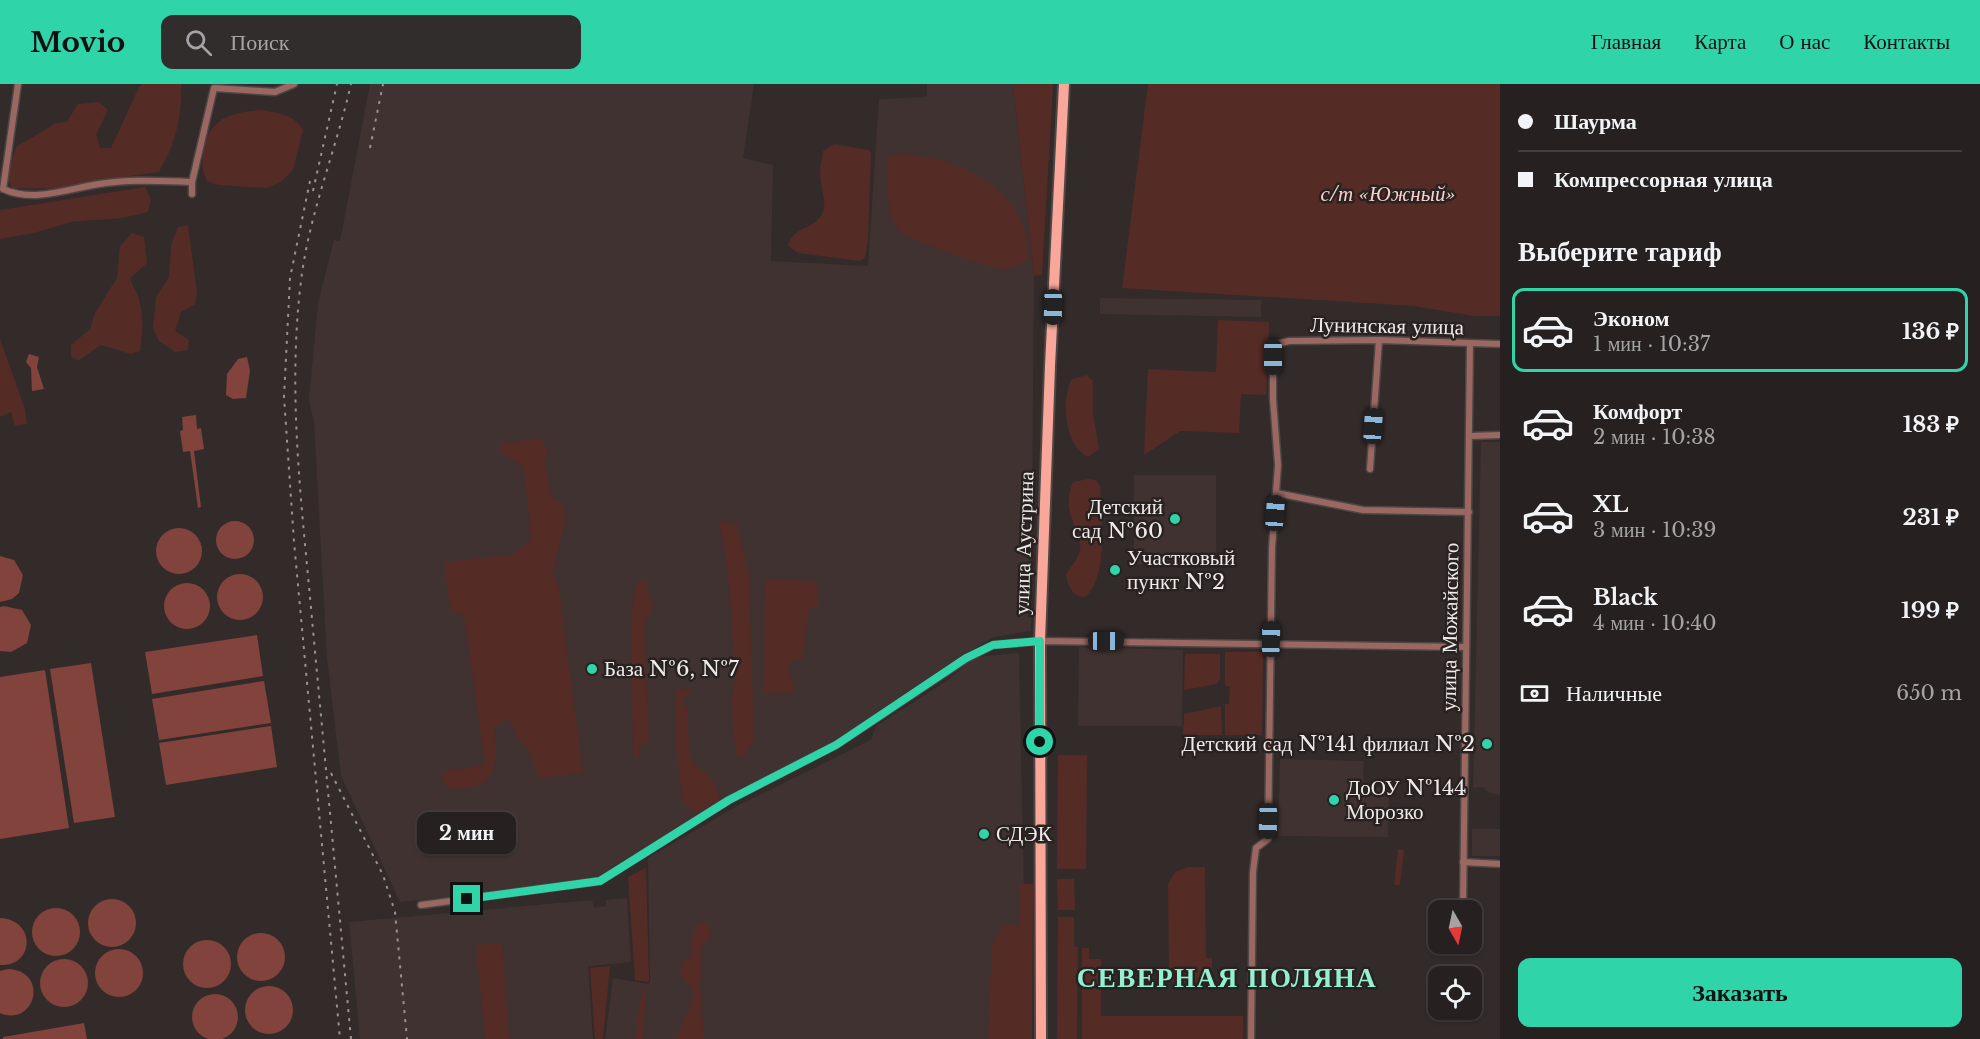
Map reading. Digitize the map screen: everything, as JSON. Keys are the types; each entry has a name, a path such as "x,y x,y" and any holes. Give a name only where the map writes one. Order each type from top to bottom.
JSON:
{"main road":[{"name":"улица Аустрина","path":"1041,1039 1040,641 1050,366 1064,84"}],"street":[{"path":"18,84 3,189 12,193 46,195 100,184 192,182"},
{"path":"192,194 192,182 214,88 275,92 294,84"},
{"path":"1370,469 1379,340"},
{"name":"Лунинская улица","path":"1276,494 1278,465 1273,399 1273,345 1289,341 1379,340 1500,344"},
{"name":"улица Можайского","path":"1463,900 1470,344"},
{"path":"1470,435 1500,435"},
{"path":"1251,1039 1253,872 1256,848 1268,839 1272,548 1276,494 1363,510 1468,512"},
{"path":"421,905 600,881 729,800 836,745 966,658 993,645 1040,641 1466,647"},
{"path":"1462,862 1500,864"}],"shaded area":[{"path":"370,84 754,84 743,158 773,165 771,261 868,266 879,99 927,97 927,84 1013,84 1034,276 1031,631 993,637 827,745 707,810 592,880 400,902 341,776 327,658 314,422 309,400 318,303 334,240 340,241"},
{"path":"1100,298 1261,300 1261,317 1100,314"},
{"path":"29,354 39,357 37,367 44,389 32,391 31,368 26,362"},
{"path":"247,357 250,371 246,398 233,399 226,395 227,374 238,359"},
{"path":"196,415 197,429 201,428 204,449 194,451 201,507 198,508 190,451 183,452 180,431 183,430 182,417"},
{"path":"1481,442 1500,442 1500,795 1490,793 1483,787 1473,788"},
{"name":"Детский сад №60","path":"1134,475 1216,475 1216,564 1134,564"},
{"path":"235,521 242,522 248,527 253,533 253,547 248,553 242,558 235,559 228,558 222,553 217,547 216,540 217,533 222,527 228,522"},
{"path":"184,528 196,534 201,542 201,560 196,568 188,573 174,574 162,568 157,560 156,546 162,534 170,529"},
{"path":"0,556 14,560 23,575 19,593 12,599 0,602"},
{"path":"245,574 257,580 262,588 262,606 257,614 249,619 235,620 223,614 218,606 217,592 223,580 231,575"},
{"path":"192,583 204,589 209,597 209,615 204,623 196,628 182,629 170,623 165,615 164,601 170,589 178,584"},
{"path":"0,607 22,610 31,625 27,643 11,652 0,651"},
{"path":"257,635 263,676 152,694 145,652"},
{"path":"1079,647 1183,650 1182,726 1078,726"},
{"path":"1019,653 1027,1039 605,1039 613,978 648,984 650,982 648,858 737,806 871,740 876,726 945,682 976,657"},
{"path":"91,663 115,817 74,823 50,669"},
{"path":"45,670 69,828 0,839 0,677"},
{"path":"264,681 271,723 159,740 152,699"},
{"path":"271,726 277,767 166,785 159,743"},
{"name":"ДоОУ №144 Морозко","path":"1280,759 1364,761 1363,787 1389,788 1388,837 1278,836"},
{"path":"1472,829 1500,829 1500,856 1472,856"},
{"path":"627,898 631,962 588,966 593,1039 360,1039 349,922 592,900 594,908 606,906 606,900"},
{"path":"112,899 129,906 136,923 129,940 112,947 95,940 88,923 95,906"},
{"path":"56,908 73,915 80,932 73,949 56,956 39,949 32,932 39,915"},
{"path":"0,918 20,926 25,934 27,943 25,952 20,959 11,964 0,965"},
{"path":"261,933 278,940 285,957 278,974 261,981 244,974 237,957 244,940"},
{"path":"207,940 224,947 231,964 224,981 207,988 190,981 183,964 190,947"},
{"path":"119,949 136,956 143,973 136,990 119,997 102,990 95,973 102,956"},
{"path":"64,959 81,966 88,983 81,1000 64,1007 47,1000 40,983 47,966"},
{"path":"8,969 21,972 29,979 33,988 33,997 29,1006 22,1013 12,1015 0,1013 0,971"},
{"path":"269,986 286,993 293,1010 286,1027 269,1034 252,1027 245,1010 252,993"},
{"path":"215,994 224,995 231,1001 237,1008 237,1026 231,1033 224,1039 215,1040 206,1039 199,1033 193,1026 192,1017 193,1008 199,1001 206,995"},
{"path":"84,1023 87,1039 3,1039 3,1037"}],"green space":[{"path":"143,84 181,84 177,130 170,151 159,172 101,180 67,189 12,188 7,177 16,147 56,123 67,122 78,104 99,102 108,110 96,134 100,148 111,148 139,87"},
{"path":"1013,84 1053,84 1042,275 1034,276"},
{"name":"с/т «Южный»","path":"1148,84 1500,84 1500,316 1474,316 1414,306 1122,288"},
{"path":"262,110 291,118 303,130 293,170 281,182 266,188 218,185 207,181 203,169 203,157 207,138 212,129 225,118 242,112"},
{"path":"834,144 870,150 868,241 865,258 860,261 798,253 788,246 795,234 815,222 823,212 820,174 823,151"},
{"path":"899,154 922,156 944,162 967,170 987,181 1004,196 1017,214 1026,235 1028,259 1013,267 995,268 932,246 899,230 889,206 887,162 888,158"},
{"path":"145,187 151,199 148,212 123,218 71,222 34,233 0,239 0,210"},
{"path":"188,225 197,293 195,304 181,312 175,331 189,340 188,350 175,352 159,341 153,328 156,297 169,277 171,245 178,227"},
{"path":"132,233 144,237 147,263 130,278 138,296 142,317 140,351 131,354 101,345 79,360 71,357 71,345 90,329 95,313 117,278 120,246"},
{"path":"1218,320 1269,322 1266,395 1241,394 1239,433 1180,431 1144,455 1148,369 1216,372"},
{"path":"0,339 25,409 27,424 15,426 11,412 0,417"},
{"path":"1087,375 1093,381 1093,413 1099,449 1088,457 1080,452 1074,443 1067,422 1066,410 1066,398 1072,379"},
{"path":"540,438 548,451 545,462 551,495 562,504 566,517 553,572 559,589 583,773 538,778 529,749 519,741 508,718 494,727 496,754 491,775 485,782 463,789 447,787 442,777 447,770 460,770 485,764 464,616 450,610 444,562 514,554 531,539 524,467 500,452 499,444"},
{"path":"1096,480 1100,486 1102,545 1098,576 1093,588 1085,597 1074,593 1066,575 1080,550 1078,534 1070,512 1069,494 1073,482"},
{"path":"719,521 737,524 749,574 754,741 743,758 736,756 732,718 735,679 730,599"},
{"path":"765,579 816,581 819,606 809,608 803,658 793,661 788,667 795,692 764,693"},
{"path":"637,580 646,582 653,607 644,625 649,741 640,745 639,759 633,754 631,618"},
{"path":"1225,652 1263,652 1262,735 1225,735 1225,704 1229,704 1230,687 1225,685"},
{"path":"1185,654 1220,654 1220,678 1217,684 1184,690"},
{"path":"689,688 690,695 683,697 684,705 687,705 689,752 693,764 703,771 714,784 719,801 697,813 683,802 676,749 676,691"},
{"path":"1221,706 1222,735 1183,735 1184,714"},
{"path":"1058,755 1087,755 1086,869 1057,869"},
{"path":"1398,849 1404,850 1400,885 1394,885"},
{"path":"1188,867 1205,867 1206,958 1212,958 1212,982 1169,982 1168,884 1175,872"},
{"path":"646,868 648,982 635,980 628,877"},
{"path":"1057,879 1074,879 1075,910 1058,910"},
{"path":"1020,884 1033,884 1032,1039 988,1039 992,946 1002,926 1020,925"},
{"path":"1058,917 1074,917 1074,947 1078,947 1077,1039 1057,1039"},
{"path":"699,921 707,924 712,934 702,946 700,987 704,1039 677,1039 694,994 681,974 681,963 691,957 692,935"},
{"path":"502,943 509,1039 485,1039 476,945"},
{"path":"1082,948 1089,948 1089,959 1101,959 1101,1016 1243,1016 1243,1039 1082,1039"},
{"path":"610,966 603,1039 595,1039 590,968"},
{"path":"642,989 646,989 643,1039 635,1039"}],"railway":[{"path":"313,191 337,84"},
{"path":"351,84 316,207 305,256 297,323 295,365 300,492 351,1039"},
{"path":"370,148 383,84"},
{"path":"310,181 290,278 284,397 294,542 340,1039"},
{"path":"331,773 383,875 395,912 407,1039"}],"place":[{"name":"Детский сад №60","path":"1175,519"},
{"name":"Участковый пункт №2","path":"1115,570"},
{"name":"База №6, №7","path":"592,669"},
{"name":"Детский сад №141 филиал №2","path":"1487,744"},
{"name":"ДоОУ №144 Морозко","path":"1334,800"},
{"name":"СДЭК","path":"984,834"}],"district":[{"name":"СЕВЕРНАЯ ПОЛЯНА","path":"1227,978"}],"route":[{"path":"467,899 600,881 729,800 836,745 966,658 993,645 1040,641 1040,742"}]}
